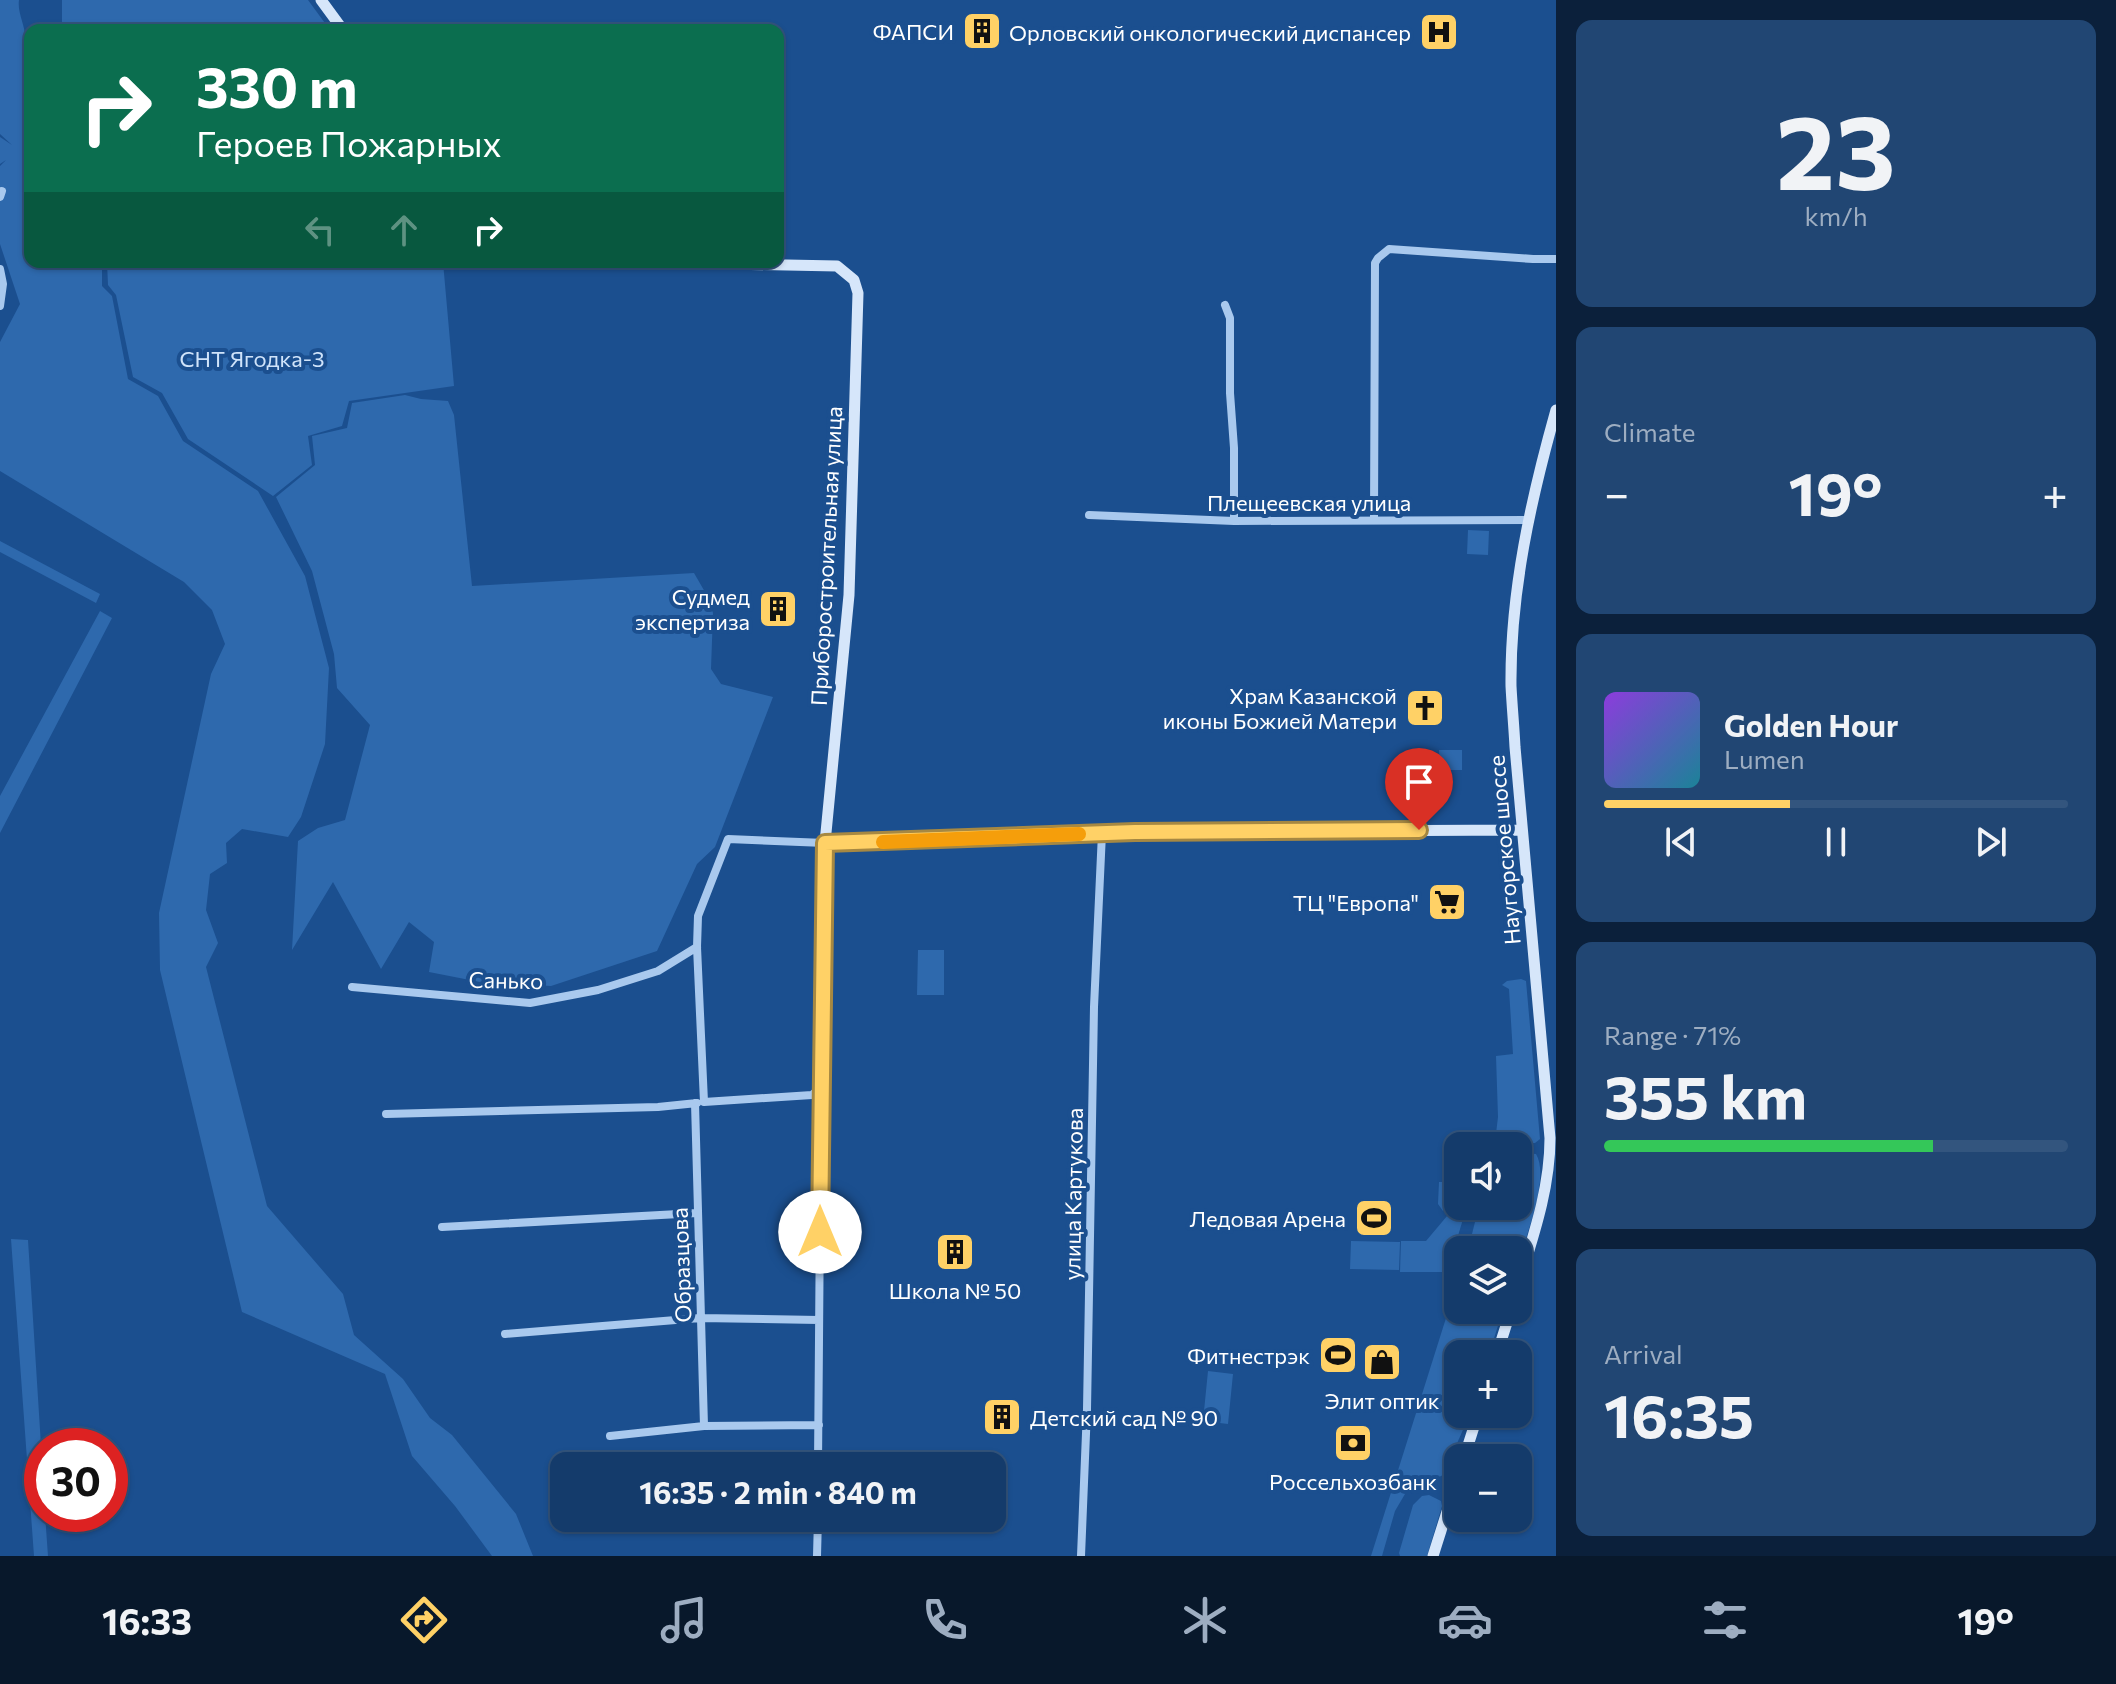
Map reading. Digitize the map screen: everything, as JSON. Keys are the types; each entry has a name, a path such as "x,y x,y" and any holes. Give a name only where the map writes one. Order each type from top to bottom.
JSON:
{"main road":[{"path":"321,0 339,24"},
{"name":"Приборостроительная улица","path":"784,265 837,266 854,280 858,293 850,563 825,843"},
{"name":"Наугорское шоссе","path":"1532,1241 1548,1173 1552,1103 1522,830 1511,685 1518,587 1529,520 1556,410"},
{"path":"825,843 1102,833 1522,830"},
{"path":"1433,1556 1444,1521"}],"street":[{"path":"1374,520 1375,263 1378,258 1389,249 1556,259"},
{"path":"0,269 3,284 0,306"},
{"path":"1225,305 1230,318 1234,521"},
{"name":"Плещеевская улица","path":"1089,515 1234,521 1529,520"},
{"name":"улица Картукова","path":"1081,1556 1088,1394 1094,1007 1102,833"},
{"path":"700,1102 702,1030 698,916 728,839 825,843"},
{"name":"Приборостроительная улица","path":"818,1452 825,843"},
{"name":"Санько","path":"352,987 530,1003 598,990 658,971 697,947"},
{"path":"386,1114 658,1107 812,1095 821,1087"},
{"name":"Образцова","path":"700,1102 697,1213 704,1426"},
{"path":"442,1227 697,1213"},
{"path":"505,1334 700,1318 819,1320"},
{"path":"610,1436 704,1426 819,1425"},
{"path":"817,1556 818,1532"}],"green space":[{"path":"0,0 19,0 24,29 24,268 102,268 102,286 112,296 128,379 158,396 183,441 258,491 305,576 329,668 325,744 301,817 288,837 242,829 226,843 227,863 210,874 206,910 218,943 206,967 267,1206 343,1294 354,1335 403,1379 430,1418 452,1435 516,1514 533,1556 492,1556 412,1456 385,1374 242,1312 160,970 159,913 211,674 225,644 212,610 184,582 0,471 0,342 20,304 0,244 0,166 6,160 0,164 0,137 12,145 0,134"},
{"path":"62,0 308,0 326,24 62,24"},
{"name":"СНТ Ягодка-3","path":"107,268 444,268 454,386 349,401 342,426 308,436 312,465 273,496 188,439 162,393 133,377 116,295 108,285"},
{"path":"405,395 448,401 454,415 472,586 694,573 713,613 711,669 721,684 773,697 715,847 697,864 657,951 551,986 480,982 429,972 434,942 409,922 381,969 333,882 292,950 298,841 318,828 345,820 370,725 337,688 334,654 312,571 276,497 315,465 312,436 347,428 352,403"},
{"path":"1468,530 1489,531 1488,555 1467,554"},
{"path":"0,541 100,594 96,603 0,552"},
{"path":"100,611 112,618 0,833 0,796"},
{"path":"1439,750 1462,750 1462,770 1440,770"},
{"path":"918,950 944,950 944,995 917,995"},
{"path":"1507,981 1526,981 1540,1139 1535,1143 1532,1143 1532,1132 1496,1132 1496,1056 1513,1054 1509,989 1502,985"},
{"path":"1532,1154 1536,1154 1540,1164 1532,1217"},
{"path":"1439,1182 1444,1182 1443,1211 1438,1204"},
{"path":"1444,1220 1463,1220 1458,1236 1444,1236 1444,1272 1400,1272 1401,1241 1426,1241"},
{"path":"1476,1220 1531,1220 1526,1236 1472,1236"},
{"path":"11,1239 28,1240 40,1428 25,1428"},
{"path":"1351,1241 1400,1242 1399,1270 1350,1269"},
{"path":"1444,1324 1499,1324 1493,1340 1444,1340 1444,1428 1464,1428 1457,1444 1444,1444 1443,1475 1405,1494 1395,1511 1382,1556 1371,1556"},
{"path":"1208,1371 1233,1374 1228,1424 1203,1421"},
{"path":"1429,1495 1441,1501 1442,1506 1427,1556 1400,1556 1413,1505 1422,1496"},
{"path":"32,1532 46,1532 48,1556 34,1556"}],"slow traffic":[{"path":"883,842 1079,834"}],"place":[{"name":"ФАПСИ","path":"982,31"},
{"name":"Орловский онкологический диспансер","path":"1439,32"},
{"name":"Судмед экспертиза","path":"778,609"},
{"name":"Храм Казанской иконы Божией Матери","path":"1425,708"},
{"name":"ТЦ \"Европа\"","path":"1447,902"},
{"name":"Ледовая Арена","path":"1374,1218"},
{"name":"Школа № 50","path":"955,1252"},
{"name":"Фитнестрэк","path":"1338,1355"},
{"name":"Элит оптик","path":"1382,1362"},
{"name":"Детский сад № 90","path":"1002,1417"},
{"name":"Россельхозбанк","path":"1353,1443"}],"route":[{"path":"820,1232 825,843 1135,832 1419,830"}]}
